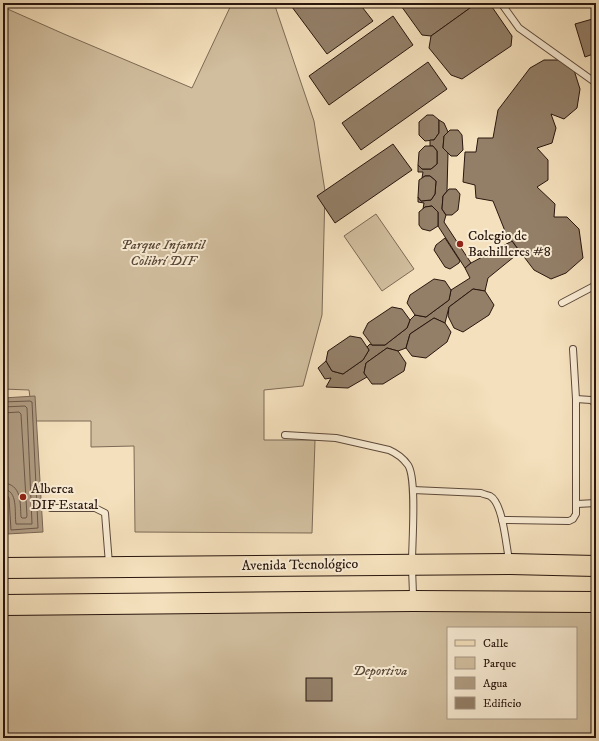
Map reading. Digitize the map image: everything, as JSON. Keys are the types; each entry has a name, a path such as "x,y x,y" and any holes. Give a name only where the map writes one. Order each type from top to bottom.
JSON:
{"main road":[{"name":"Avenida Tecnológico","path":"3,568 412,564 596,566"},
{"path":"3,605 413,601 596,602"}],"lane":[{"path":"501,3 520,28 596,84"},
{"path":"562,303 596,285"},
{"path":"502,520 569,521 575,517 577,504 576,399 573,349"},
{"path":"576,399 590,400 596,404"},
{"path":"285,435 336,438 389,450 408,465 411,473 413,490 413,601"},
{"path":"413,490 481,493 490,496 497,504 502,520 510,564"},
{"path":"577,504 596,504"},
{"path":"50,508 95,508 105,513 109,567"}],"green space":[{"name":"Parque Infantil Colibrí DIF","path":"232,3 274,3 314,121 325,191 322,315 303,386 264,390 264,440 315,440 312,533 135,532 134,446 91,447 91,421 33,421 29,390 3,389 3,7 192,88"},
{"path":"376,214 414,269 382,291 344,236"},
{"name":"Deportiva","path":"596,602 596,738 3,738 3,606"}],"water":[{"name":"Alberca DIF Estatal","path":"35,396 43,532 7,534 3,461 3,398"}],"building":[{"path":"289,3 359,3 373,21 327,54"},
{"path":"399,3 477,3 431,36 422,35"},
{"path":"477,3 490,4 512,36 511,46 462,79 451,75 429,48 431,36"},
{"path":"393,16 413,45 329,105 309,76"},
{"path":"596,18 596,53 585,57 575,24"},
{"path":"544,60 558,60 573,67 580,89 577,108 564,119 551,114 556,128 552,143 537,148 548,160 548,180 537,187 555,204 554,217 567,217 579,229 583,258 566,273 551,279 534,270 512,241 505,231 493,201 476,198 475,185 463,182 465,152 476,152 478,138 493,138 498,110 530,68"},
{"path":"428,62 447,89 361,150 342,123"},
{"path":"427,115 433,115 439,120 439,133 434,140 425,141 419,135 419,122"},
{"path":"439,120 444,123 448,132 444,136 443,148 448,153 447,191 443,196 442,209 446,215 444,222 471,263 465,268 438,226 438,212 432,206 425,207 423,209 424,203 418,202 418,197 421,201 431,200 435,194 436,181 430,176 425,176 422,178 423,172 418,172 418,165 422,169 431,169 437,164 437,151 433,146 430,146 430,140 434,140 439,133"},
{"path":"450,130 458,130 462,135 463,150 457,156 451,156 443,148 444,136"},
{"path":"393,144 412,170 335,223 317,196"},
{"path":"425,146 433,146 437,151 437,164 431,169 422,169 418,165 419,152"},
{"path":"425,176 430,176 436,181 435,194 431,200 421,201 418,197 419,180"},
{"path":"449,189 456,189 460,194 458,210 452,215 446,215 442,209 443,196"},
{"path":"432,206 438,212 438,226 430,231 422,229 419,225 419,212 425,207"},
{"path":"445,238 460,261 450,269 445,267 434,250 436,245"},
{"path":"512,241 520,252 488,278 485,291 473,289 449,307 445,323 434,318 410,334 406,348 398,351 387,348 366,363 364,373 367,377 348,388 326,387 331,378 325,379 318,368 326,361 332,371 343,374 363,360 369,350 367,347 370,344 385,345 407,328 410,320 415,315 426,317 449,300 451,290 470,278 465,268 471,263"},
{"path":"434,279 445,281 451,290 449,300 426,317 415,315 407,303 410,295"},
{"path":"473,289 485,291 494,305 489,315 463,332 454,328 448,316 449,307"},
{"path":"392,307 402,309 410,320 407,328 385,345 372,345 363,333 368,323"},
{"path":"434,318 445,323 451,332 447,342 426,358 412,356 406,348 410,334"},
{"path":"350,336 361,338 369,350 363,360 343,374 332,371 326,361 328,351"},
{"path":"387,348 398,351 406,363 404,371 383,384 372,384 364,373 366,363"},
{"path":"306,678 332,678 332,701 306,701"}],"place":[{"name":"Colegio de Bachilleres #8","path":"460,244"},
{"name":"Alberca DIF Estatal","path":"23,497"}]}
